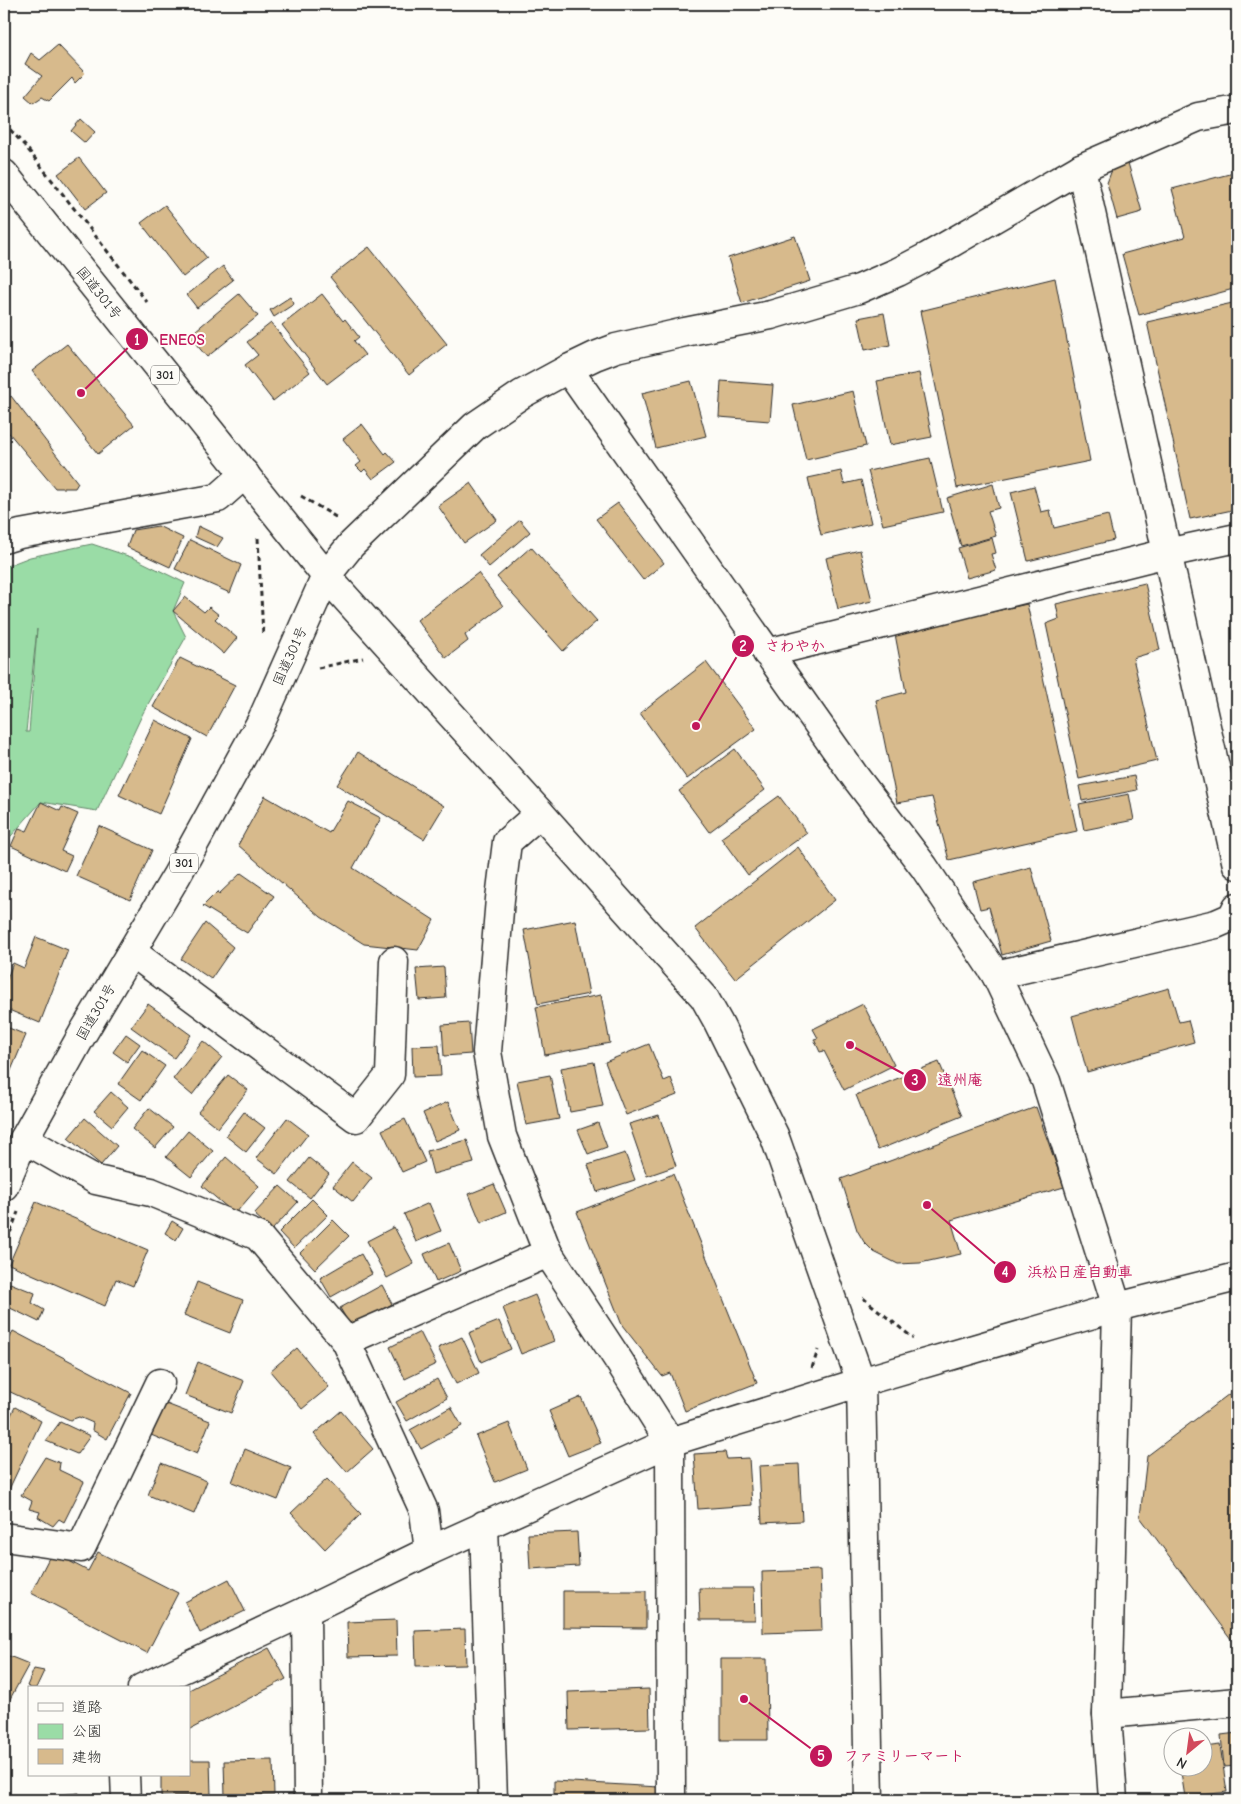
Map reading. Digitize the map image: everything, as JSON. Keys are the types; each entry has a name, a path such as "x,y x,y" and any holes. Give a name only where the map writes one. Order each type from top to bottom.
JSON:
{"main road":[{"path":"869,1800 860,1382 774,1135 704,997 326,576 351,545 476,426 522,394 568,369 616,348 770,315 860,289 927,257 1081,168 1198,116 1237,110"},
{"path":"1081,168 1237,865"},
{"name":"国道301号","path":"4,174 326,576 261,722 177,876 24,1139 4,1186"},
{"path":"568,369 856,778 924,867 996,975 1046,1081 1117,1307 1107,1714 1113,1800"},
{"path":"9,530 218,498 245,474"},
{"path":"767,653 1167,553 1237,538"},
{"path":"540,813 507,842 500,898 487,1052 502,1136 548,1254 670,1442 671,1800"},
{"path":"996,975 1216,924 1232,917 1237,907"},
{"path":"132,952 356,1118 390,1074 394,961"},
{"path":"24,1139 96,1180 150,1192 258,1236 346,1341 424,1511 429,1550"},
{"path":"346,1341 548,1254"},
{"path":"146,1686 306,1611 429,1550 670,1442 860,1382 1117,1307 1237,1277"},
{"path":"4,1537 81,1548 160,1383"},
{"path":"484,1525 493,1800"},
{"path":"306,1611 308,1800"},
{"path":"1107,1714 1237,1702"},
{"path":"125,1776 126,1800"}],"path":[{"path":"4,123 26,148 152,308"},
{"path":"300,496 338,517"},
{"path":"255,531 258,539 263,635"},
{"path":"309,670 366,657"},
{"path":"812,1368 821,1341"}],"green space":[{"path":"92,544 134,558 185,583 173,611 186,637 143,713 97,811 41,802 4,844 4,735 9,734 4,734 4,567 30,557","holes":["37,629 29,732 26,732"]}],"building":[{"path":"58,45 85,73 75,83 72,78 49,101 42,97 33,103 25,96 42,76 25,64 31,53 40,60"},
{"path":"81,119 95,132 85,143 71,131"},
{"path":"79,158 106,193 85,209 58,174"},
{"path":"1128,163 1142,212 1117,219 1107,183 1113,167"},
{"path":"1237,172 1237,288 1139,315 1122,254 1185,237 1172,189"},
{"path":"165,205 207,258 183,277 141,223"},
{"path":"795,236 810,281 742,303 728,258"},
{"path":"369,247 447,344 409,375 330,277"},
{"path":"223,266 233,280 197,308 187,295"},
{"path":"1055,278 1090,461 957,488 920,311"},
{"path":"239,294 258,316 207,357 189,336"},
{"path":"322,294 343,321 345,319 359,337 354,341 365,355 327,384 282,325"},
{"path":"290,297 294,304 274,317 270,310"},
{"path":"1237,302 1237,509 1190,519 1147,322"},
{"path":"884,313 890,345 865,350 858,318"},
{"path":"271,323 310,372 273,401 245,365 258,355 247,342"},
{"path":"67,344 134,425 98,454 32,371"},
{"path":"919,373 932,437 890,445 877,381"},
{"path":"691,381 706,436 656,448 642,393"},
{"path":"721,381 773,385 770,421 719,417"},
{"path":"853,391 866,446 806,460 793,405"},
{"path":"11,396 78,483 75,488 55,488 4,427 4,402"},
{"path":"362,424 385,454 387,452 396,462 373,479 365,469 362,472 356,466 361,462 343,439"},
{"path":"930,458 943,512 883,525 868,471"},
{"path":"841,471 844,484 861,480 871,523 821,535 808,478"},
{"path":"471,483 497,520 464,543 438,506"},
{"path":"993,484 999,508 988,511 996,536 961,546 947,498"},
{"path":"1034,486 1041,512 1050,510 1054,528 1108,515 1114,540 1028,561 1011,492"},
{"path":"618,503 664,563 643,580 596,519"},
{"path":"520,520 530,532 489,567 479,555"},
{"path":"158,526 183,538 170,567 127,547 133,530"},
{"path":"198,526 223,538 217,547 195,537"},
{"path":"992,538 996,553 991,554 996,570 967,578 958,548"},
{"path":"190,540 241,565 230,593 175,569"},
{"path":"531,547 597,621 563,651 497,577"},
{"path":"860,550 872,601 838,609 826,558"},
{"path":"478,573 503,606 465,635 468,641 446,658 417,620"},
{"path":"1145,583 1160,650 1133,658 1157,761 1079,779 1046,624 1059,619 1056,604"},
{"path":"185,597 204,612 209,607 219,615 215,619 237,638 224,654 173,611"},
{"path":"1027,604 1077,831 949,860 932,797 897,803 876,700 906,692 895,634"},
{"path":"180,658 235,685 207,737 153,707"},
{"path":"706,662 756,729 687,779 640,713"},
{"path":"155,720 192,739 159,814 119,795"},
{"path":"735,749 765,790 709,832 679,791"},
{"path":"358,752 444,806 424,839 337,785"},
{"path":"1134,776 1137,790 1082,801 1079,786"},
{"path":"1129,794 1134,820 1084,830 1079,804"},
{"path":"265,796 329,833 348,801 381,818 353,868 434,920 418,950 364,944 321,917 238,845"},
{"path":"779,796 807,833 748,875 721,838"},
{"path":"41,802 60,811 62,807 78,814 61,851 72,856 65,871 11,846 19,828 27,831"},
{"path":"99,826 152,850 130,900 76,876"},
{"path":"798,847 835,900 735,979 695,928"},
{"path":"1031,867 1051,941 1002,955 989,907 980,909 973,882"},
{"path":"241,873 274,896 247,933 203,906"},
{"path":"575,920 589,994 538,1004 524,930"},
{"path":"205,923 233,947 211,979 181,959"},
{"path":"36,937 68,950 40,1023 4,1008 4,987 13,963 24,968"},
{"path":"444,967 446,998 419,1000 416,969"},
{"path":"1169,988 1179,1022 1188,1020 1194,1042 1087,1072 1072,1016"},
{"path":"601,995 610,1043 545,1055 536,1007"},
{"path":"148,1004 191,1035 174,1058 131,1027"},
{"path":"863,1004 894,1065 844,1090 824,1051 820,1052 814,1039 818,1038 813,1029"},
{"path":"469,1023 471,1054 444,1056 442,1025"},
{"path":"4,1026 26,1035 4,1087"},
{"path":"126,1034 140,1044 127,1062 113,1052"},
{"path":"203,1041 222,1057 192,1095 173,1079"},
{"path":"649,1044 664,1081 671,1078 677,1095 626,1115 605,1062"},
{"path":"439,1045 441,1076 413,1077 412,1046"},
{"path":"142,1050 165,1066 141,1100 118,1084"},
{"path":"594,1062 603,1106 570,1112 561,1068"},
{"path":"939,1062 962,1116 878,1150 856,1095"},
{"path":"228,1075 248,1090 218,1128 198,1112"},
{"path":"550,1075 559,1119 526,1125 517,1081"},
{"path":"111,1092 128,1107 112,1126 94,1111"},
{"path":"448,1102 460,1130 435,1141 423,1113"},
{"path":"1036,1107 1064,1187 951,1220 961,1254 920,1263 898,1264 874,1252 864,1242 857,1230 841,1179"},
{"path":"149,1108 173,1127 155,1148 132,1129"},
{"path":"244,1112 265,1128 246,1152 226,1136"},
{"path":"659,1115 676,1166 647,1176 629,1124"},
{"path":"85,1118 117,1146 101,1165 68,1138"},
{"path":"287,1118 308,1134 277,1174 256,1158"},
{"path":"405,1119 425,1162 402,1172 382,1130"},
{"path":"598,1123 607,1147 588,1154 578,1130"},
{"path":"188,1131 213,1151 191,1177 166,1157"},
{"path":"467,1140 474,1163 433,1174 427,1151"},
{"path":"625,1153 635,1180 597,1192 588,1165"},
{"path":"226,1157 259,1186 235,1214 202,1186"},
{"path":"309,1158 329,1174 310,1198 290,1182"},
{"path":"352,1162 372,1178 353,1202 333,1186"},
{"path":"673,1174 757,1383 685,1411 670,1373 662,1376 622,1325 577,1212"},
{"path":"494,1184 506,1212 481,1223 469,1194"},
{"path":"280,1186 298,1202 272,1230 254,1214"},
{"path":"312,1199 328,1215 294,1248 279,1232"},
{"path":"36,1202 148,1250 133,1286 116,1279 105,1306 9,1264"},
{"path":"429,1203 441,1231 416,1242 404,1214"},
{"path":"333,1220 349,1236 315,1269 300,1253"},
{"path":"172,1221 183,1228 176,1240 165,1233"},
{"path":"394,1227 414,1264 387,1278 367,1241"},
{"path":"449,1243 461,1271 436,1282 424,1254"},
{"path":"361,1254 372,1274 331,1297 320,1278"},
{"path":"197,1282 243,1300 230,1333 184,1315"},
{"path":"10,1283 35,1293 32,1303 44,1310 39,1322 4,1305 4,1294"},
{"path":"382,1285 392,1304 351,1327 340,1308"},
{"path":"535,1295 554,1341 521,1354 503,1308"},
{"path":"499,1321 511,1349 481,1362 469,1333"},
{"path":"13,1331 131,1393 107,1439 92,1430 93,1423 79,1417 70,1420 4,1389 4,1336 10,1338"},
{"path":"420,1332 436,1364 405,1379 390,1347"},
{"path":"462,1337 479,1373 456,1384 438,1348"},
{"path":"297,1348 329,1387 302,1409 270,1371"},
{"path":"198,1362 244,1381 231,1413 185,1395"},
{"path":"437,1379 447,1398 407,1421 396,1402"},
{"path":"1237,1388 1237,1647 1140,1517 1147,1456"},
{"path":"581,1397 601,1443 568,1456 549,1411"},
{"path":"164,1403 210,1421 197,1454 151,1435"},
{"path":"15,1407 41,1421 4,1500 4,1429"},
{"path":"451,1407 462,1426 421,1449 410,1430"},
{"path":"341,1411 373,1449 347,1472 314,1434"},
{"path":"60,1422 90,1436 77,1454 46,1441"},
{"path":"509,1423 527,1469 495,1482 476,1436"},
{"path":"245,1449 291,1468 278,1500 232,1482"},
{"path":"725,1452 727,1459 749,1458 752,1505 698,1509 694,1454"},
{"path":"45,1457 60,1463 59,1470 84,1482 64,1522 59,1519 53,1526 38,1517 40,1512 29,1509 32,1501 21,1495"},
{"path":"161,1463 207,1481 194,1514 148,1495"},
{"path":"799,1464 802,1521 762,1523 759,1466"},
{"path":"327,1479 361,1514 325,1549 291,1513"},
{"path":"577,1532 579,1566 530,1569 528,1534"},
{"path":"52,1552 88,1571 98,1552 178,1593 147,1653 31,1593"},
{"path":"820,1570 822,1631 763,1633 762,1572"},
{"path":"229,1579 245,1611 200,1633 185,1602"},
{"path":"699,1588 754,1588 755,1620 700,1620"},
{"path":"563,1591 646,1591 646,1628 563,1627"},
{"path":"396,1620 397,1656 348,1657 347,1622"},
{"path":"465,1629 466,1665 416,1666 415,1631"},
{"path":"269,1648 286,1679 190,1729 190,1689"},
{"path":"4,1654 29,1664 4,1710"},
{"path":"721,1659 767,1659 768,1740 721,1740"},
{"path":"34,1669 44,1671 37,1686 27,1686"},
{"path":"649,1689 650,1728 569,1730 568,1692"},
{"path":"1237,1733 1237,1766 1224,1767 1221,1735"},
{"path":"1220,1745 1227,1792 1185,1797 1182,1776 1214,1776 1214,1746"},
{"path":"190,1760 210,1760 211,1795 161,1796 161,1776 190,1776"},
{"path":"273,1760 274,1795 225,1796 224,1761"},
{"path":"554,1781 659,1787 658,1800 554,1800"},
{"path":"79,1793 82,1800 57,1800 57,1795"},
{"path":"470,1798 470,1800 437,1800"}],"place":[{"name":"ENEOS","path":"81,393"},
{"name":"さわやか","path":"696,726"},
{"name":"遠州庵","path":"850,1045"},
{"name":"浜松日産自動車","path":"927,1205"},
{"name":"ファミリーマート","path":"744,1699"}]}
